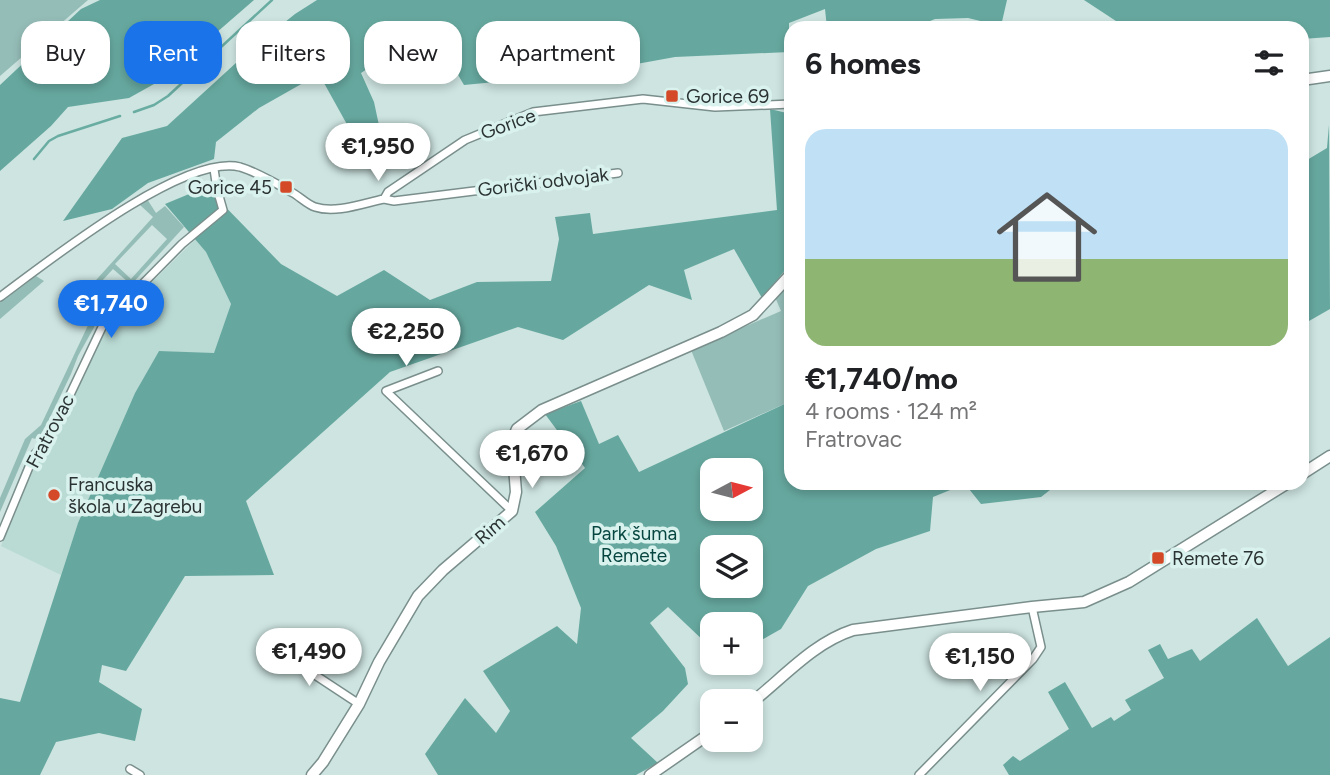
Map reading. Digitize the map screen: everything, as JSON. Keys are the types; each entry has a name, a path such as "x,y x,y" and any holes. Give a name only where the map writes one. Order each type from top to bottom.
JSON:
{"street":[{"path":"1309,79 1330,76"},
{"name":"Gorice","path":"0,297 144,195 192,174 240,167 315,207 344,207 384,199 388,192 465,140 533,112 643,99 715,107 784,104"},
{"name":"Fratrovac","path":"0,537 34,455 49,439 104,323 182,244 223,210 214,169"},
{"name":"Gorički odvojak","path":"384,199 394,201 618,173"},
{"name":"Rim","path":"312,775 359,704 379,662 418,596 443,570 512,511 516,492 512,441 517,429 542,410 721,332 753,315 784,282"},
{"path":"438,372 386,391 512,511"},
{"path":"1309,470 1330,456"},
{"path":"763,694 820,644 853,629 1084,602 1100,597 1129,582 1277,490"},
{"path":"919,775 1041,648 1032,607"},
{"path":"297,638 315,675 359,704"},
{"path":"650,775 700,740"},
{"path":"130,769 140,775"}],"shaded area":[{"path":"0,0 88,0 64,21 21,21 21,58 0,76"},
{"path":"147,199 156,213 165,206 184,227 97,322 39,440 32,438 0,512 0,498 25,439 41,425 90,321 69,310 153,217 139,204","holes":["152,225 167,239 131,279 115,264","113,269 128,282 94,318 79,306"]},
{"path":"196,239 206,252 231,304 214,354 159,351 135,393 78,523 61,575 1,546 39,457 56,430 107,326"},
{"path":"36,276 44,281 0,319 0,302"},
{"path":"784,288 784,404 724,431 691,350 781,311 775,297"}],"green space":[{"path":"100,0 254,0 222,28 222,21 124,21 124,84 154,84 129,98 68,107 51,126 0,171 0,85 21,65 21,84 110,84 110,21 68,21 81,9"},
{"path":"317,0 1007,0 1002,21 968,18 930,21 826,21 825,9 794,21 784,21 784,52 675,57 640,63 640,21 476,21 476,84 464,85 462,21 364,21 364,71 361,73 374,102 383,144 359,146 325,84 350,84 350,21 286,21"},
{"path":"1084,0 1330,0 1330,37 1309,38 1309,21 1116,21"},
{"path":"236,63 236,84 301,84 259,108 216,142 214,159 148,183 112,209 63,221 122,138 167,126 213,84 222,84 222,76"},
{"path":"770,109 784,112 784,271 762,298 734,249 684,270 692,300 649,285 563,340 518,327 390,372 246,501 274,575 185,576 126,671 102,665 99,682 142,709 135,741 99,733 56,742 40,775 0,775 0,698 20,702 78,523 135,393 159,351 214,353 231,304 206,252 165,204 206,187 281,264 337,296 384,270 430,300 477,282 551,281 559,239 555,217 590,213 593,234 777,210"},
{"path":"1329,125 1330,309 1309,321 1309,159 1327,148"},
{"name":"Park šuma Remete","path":"581,401 599,444 618,435 639,472 784,404 784,490 950,490 933,497 930,531 876,549 808,586 781,629 763,639 763,612 700,612 700,637 668,607 650,623 685,668 688,684 663,711 631,738 658,763 636,775 438,775 425,754 465,698 496,733 510,711 483,671 557,626 577,644 581,608 556,546 535,512 585,468 545,414"},
{"name":"Park šuma Remete","path":"970,490 1050,490 1041,497 981,504"},
{"path":"1257,618 1288,666 1330,637 1330,775 1009,775 1003,765 1013,756 1020,761 1069,729 1048,692 1065,682 1092,728 1111,717 1114,721 1131,710 1125,700 1164,678 1148,650 1160,644 1168,659 1192,649 1200,661"}],"waterway":[{"path":"134,112 154,105 168,96 272,0"},
{"path":"34,159 49,141 58,136 120,116"}],"place":[{"name":"Gorice 69","path":"672,96"},
{"name":"Gorice 45","path":"286,187"},
{"name":"Francuska škola u Zagrebu","path":"54,495"},
{"name":"Remete 76","path":"1158,558"}]}
